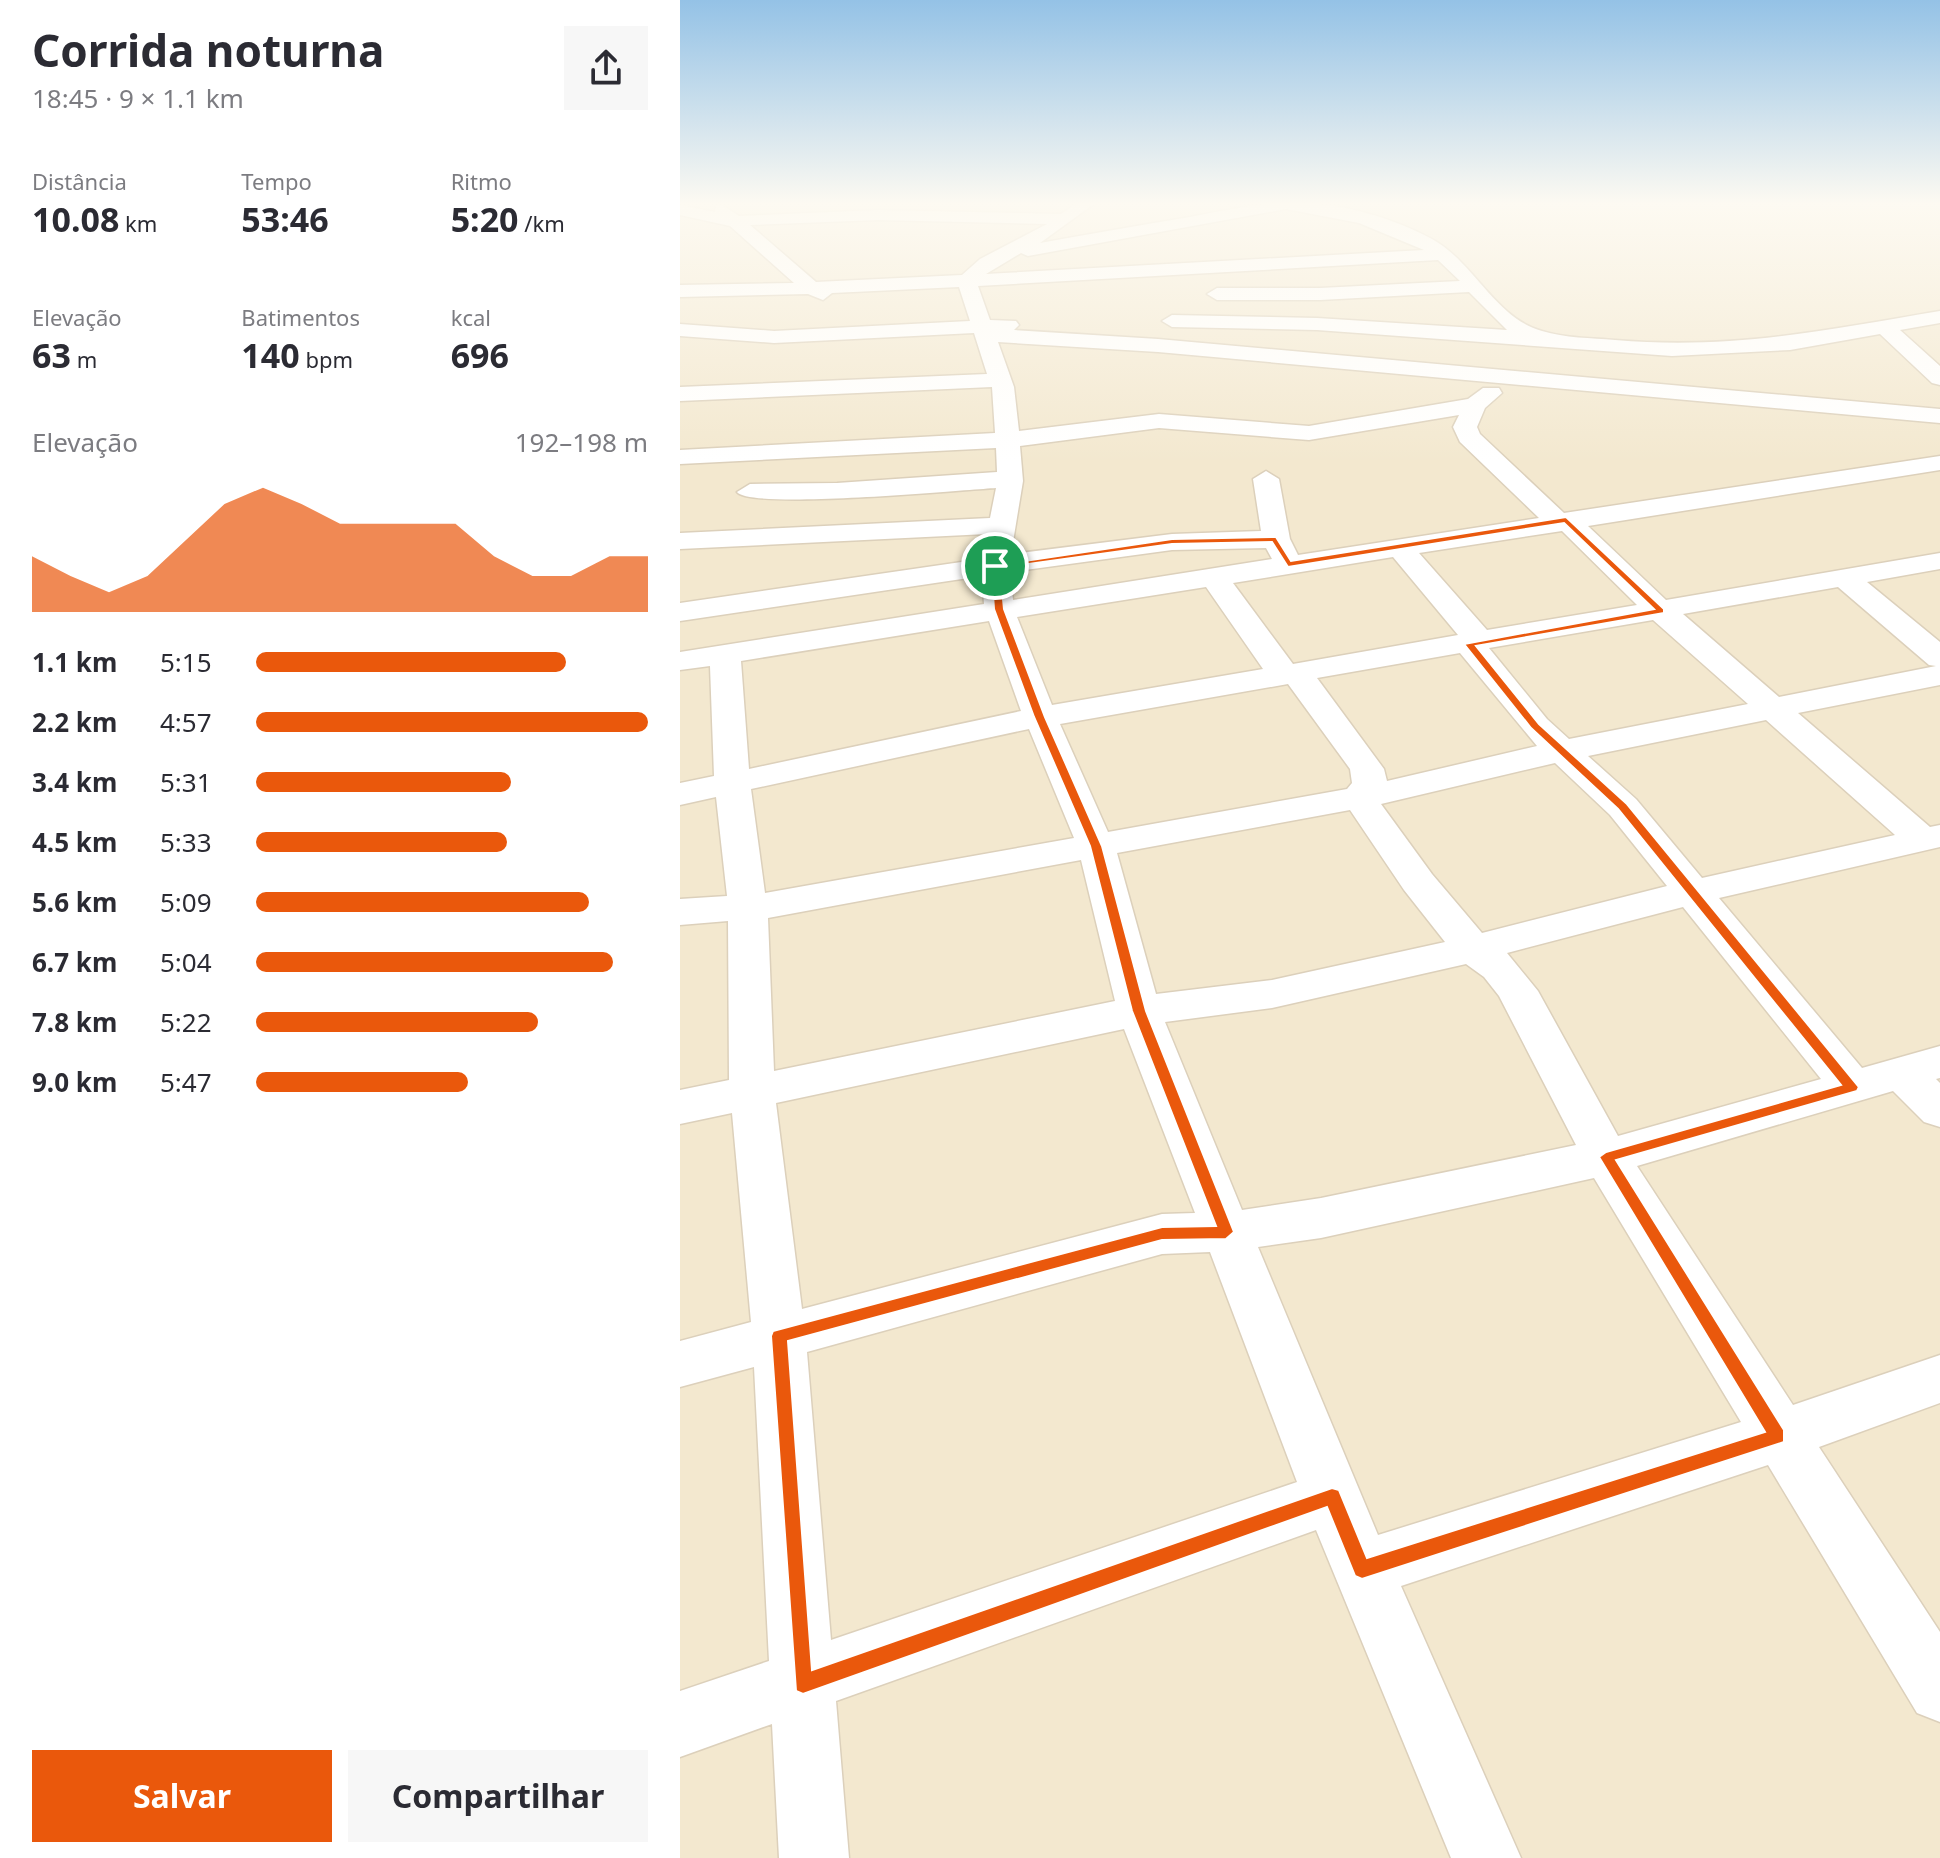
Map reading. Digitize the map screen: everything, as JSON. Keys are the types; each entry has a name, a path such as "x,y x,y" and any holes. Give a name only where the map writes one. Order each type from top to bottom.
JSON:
{"street":[{"path":"680,291 736,290"},
{"path":"814,290 894,331"},
{"path":"970,290 1001,380 1009,440 1009,479 1005,525 998,542 997,588 1040,717 1096,846 1139,1011 1332,1497 1486,1858"},
{"path":"984,290 1085,295"},
{"path":"1191,294 1391,290"},
{"path":"1477,290 1521,330 1545,340"},
{"path":"1154,321 1302,323 1629,347 1726,349 1791,343 1940,317"},
{"path":"680,342 754,336 983,330 1123,321"},
{"path":"1884,327 1940,378"},
{"path":"680,330 754,336"},
{"path":"983,330 1222,349 1377,367 1800,400 1940,416"},
{"path":"1377,367 1403,331"},
{"path":"680,457 1009,440 1159,421 1309,433 1475,405 1510,378 1545,340"},
{"path":"1377,367 1444,411"},
{"path":"680,394 1001,380"},
{"path":"1475,405 1465,427 1469,437 1772,708 1931,838"},
{"path":"725,538 772,452"},
{"path":"814,1858 779,1336 752,1089 748,909 732,781 703,658 997,588 1172,542 1282,552 1398,546 1940,463"},
{"path":"750,492 837,491 1009,479"},
{"path":"1266,479 1282,552"},
{"path":"680,541 1005,525"},
{"path":"1398,546 1472,631 1474,638 1469,644"},
{"path":"680,612 997,588 1214,577 1282,552"},
{"path":"680,794 1040,717 1298,675 1940,561"},
{"path":"1214,577 1277,666 1283,672 1298,675 1367,769 1370,783 1359,798"},
{"path":"1843,577 1940,658"},
{"path":"1469,644 1535,726 1565,750 1623,807 1852,1087"},
{"path":"680,912 698,908 748,909 1359,798 1565,750 1940,675"},
{"path":"1359,798 1418,882 1473,949 1499,967 1517,991 1606,1157 1778,1436 1940,1690"},
{"path":"680,1107 752,1089 1139,1011 1272,994 1473,949 1693,892 1931,838"},
{"path":"680,1364 1162,1234 1226,1232 1321,1218 1606,1157 1921,1068 1940,1110"},
{"path":"1362,1569 1778,1436 1940,1379"},
{"path":"680,1724 803,1684 1332,1497"}],"shaded area":[{"path":"680,290 1940,290 1940,1858 680,1858"}],"route":[{"path":"1566,520 1661,611 1469,644 1535,726 1565,750 1623,807 1852,1087 1606,1157 1778,1436 1362,1569 1332,1497 803,1684 779,1336 1162,1234 1226,1232 1139,1011 1096,846 1040,717 999,609 995,566 1172,542 1276,539 1288,564 1566,520"}]}
